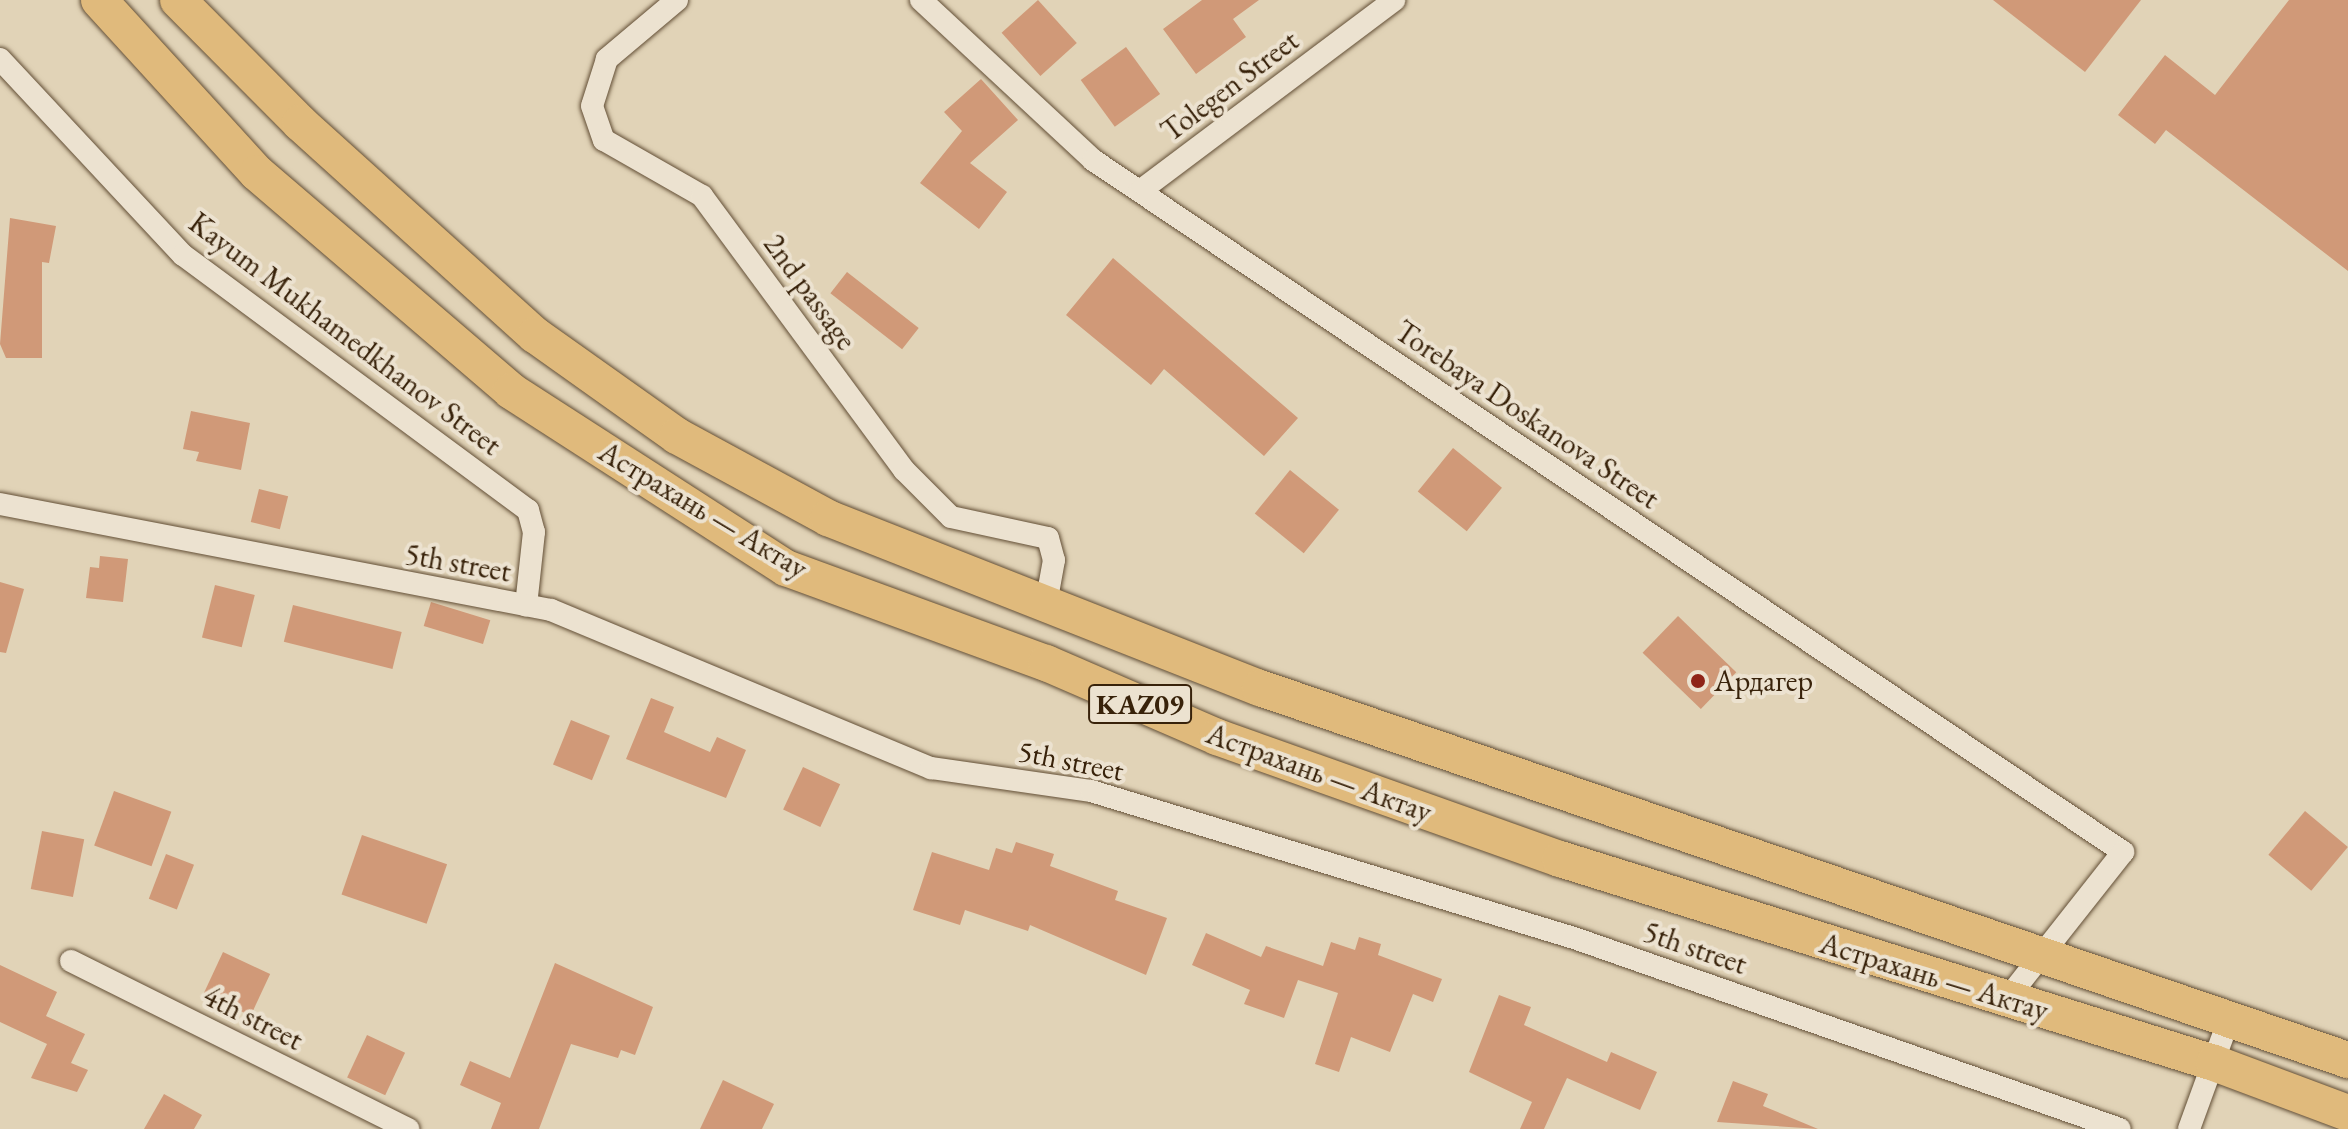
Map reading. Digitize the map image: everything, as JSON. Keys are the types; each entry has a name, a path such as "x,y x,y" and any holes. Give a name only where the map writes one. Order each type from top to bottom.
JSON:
{"highway":[{"name":"Астрахань — Актау","path":"99,0 257,173 511,391 786,568 1426,811 2006,1000 2214,1063 2348,1113"},
{"name":"Астрахань — Актау","path":"178,0 300,123 535,335 677,436 828,518 1260,688 2038,959 2228,1022 2344,1050"}],"street":[{"name":"2nd passage","path":"677,0 607,59 592,106 604,140 702,196 904,470 951,517 1048,538 1054,560 1046,604"},
{"name":"Torebaya Doskanova Street","path":"921,0 1093,160 2123,852 2038,959"},
{"name":"Tolegen Street","path":"1140,191 1394,0"},
{"name":"Kayum Mukhamedkhanov Street","path":"0,59 183,255 528,510 534,532 526,606"},
{"name":"5th street","path":"0,504 526,606 931,768 1091,791 1152,809 1574,938 2120,1129"},
{"path":"2006,1000 2038,959"},
{"name":"4th street","path":"71,961 408,1129"},
{"path":"2189,1129 2228,1022"}],"building":[{"path":"1038,0 1077,43 1040,76 1002,33"},
{"path":"1202,0 1259,0 1233,19 1246,37 1196,74 1163,29"},
{"path":"1993,0 2141,0 2085,72"},
{"path":"2289,0 2348,0 2348,271 2166,130 2155,144 2118,115 2165,55 2215,95"},
{"path":"1126,47 1160,94 1115,127 1081,80"},
{"path":"981,79 1018,120 970,163 1007,192 979,229 920,183 962,131 944,112"},
{"path":"10,218 56,226 49,263 42,262 42,358 6,358 0,344"},
{"path":"1113,258 1298,418 1264,456 1164,369 1151,385 1066,315"},
{"path":"847,272 919,328 902,349 830,293"},
{"path":"191,411 250,423 241,470 196,461 199,452 183,449"},
{"path":"1453,448 1502,488 1467,531 1418,492"},
{"path":"1290,470 1339,510 1304,553 1255,514"},
{"path":"259,489 288,496 280,529 251,522"},
{"path":"100,556 128,559 123,602 86,598 90,567 99,568"},
{"path":"0,582 24,589 6,653 0,652"},
{"path":"215,585 255,595 242,647 202,637"},
{"path":"431,602 490,620 483,644 424,626"},
{"path":"293,605 402,632 392,669 284,642"},
{"path":"1678,616 1736,672 1701,709 1643,653"},
{"path":"651,698 674,707 664,732 710,752 717,737 746,750 726,798 626,759"},
{"path":"571,720 610,736 592,780 553,765"},
{"path":"803,767 840,784 820,827 783,810"},
{"path":"114,791 171,812 151,866 94,846"},
{"path":"2305,811 2348,847 2311,891 2268,855"},
{"path":"42,831 84,839 73,897 31,889"},
{"path":"362,835 447,864 427,924 341,895"},
{"path":"1016,842 1054,854 1050,866 1118,891 1115,900 1167,918 1146,975 1030,925 1028,931 965,910 960,925 913,910 932,852 989,870 996,848 1012,853"},
{"path":"166,854 194,865 177,910 149,899"},
{"path":"1206,933 1261,957 1266,946 1323,966 1331,942 1355,950 1359,937 1381,944 1378,955 1442,979 1433,1002 1413,994 1390,1052 1351,1037 1339,1072 1315,1064 1338,993 1298,980 1284,1018 1244,1004 1250,990 1192,965"},
{"path":"223,952 270,974 251,1016 204,994"},
{"path":"555,963 653,1007 635,1055 621,1050 618,1058 571,1044 539,1129 491,1129 501,1103 460,1085 470,1061 510,1078"},
{"path":"0,965 57,992 46,1016 85,1034 71,1063 88,1070 77,1092 31,1078 47,1044 0,1022"},
{"path":"1499,995 1531,1007 1524,1025 1607,1062 1611,1052 1657,1072 1640,1110 1567,1078 1544,1129 1520,1129 1532,1102 1469,1072"},
{"path":"367,1035 405,1053 385,1095 347,1078"},
{"path":"723,1080 774,1104 762,1129 700,1129"},
{"path":"1733,1081 1768,1094 1763,1106 1818,1129 1717,1122"},
{"path":"164,1094 202,1115 194,1129 144,1129"}],"place":[{"name":"Ардагер","path":"1698,681"}]}
